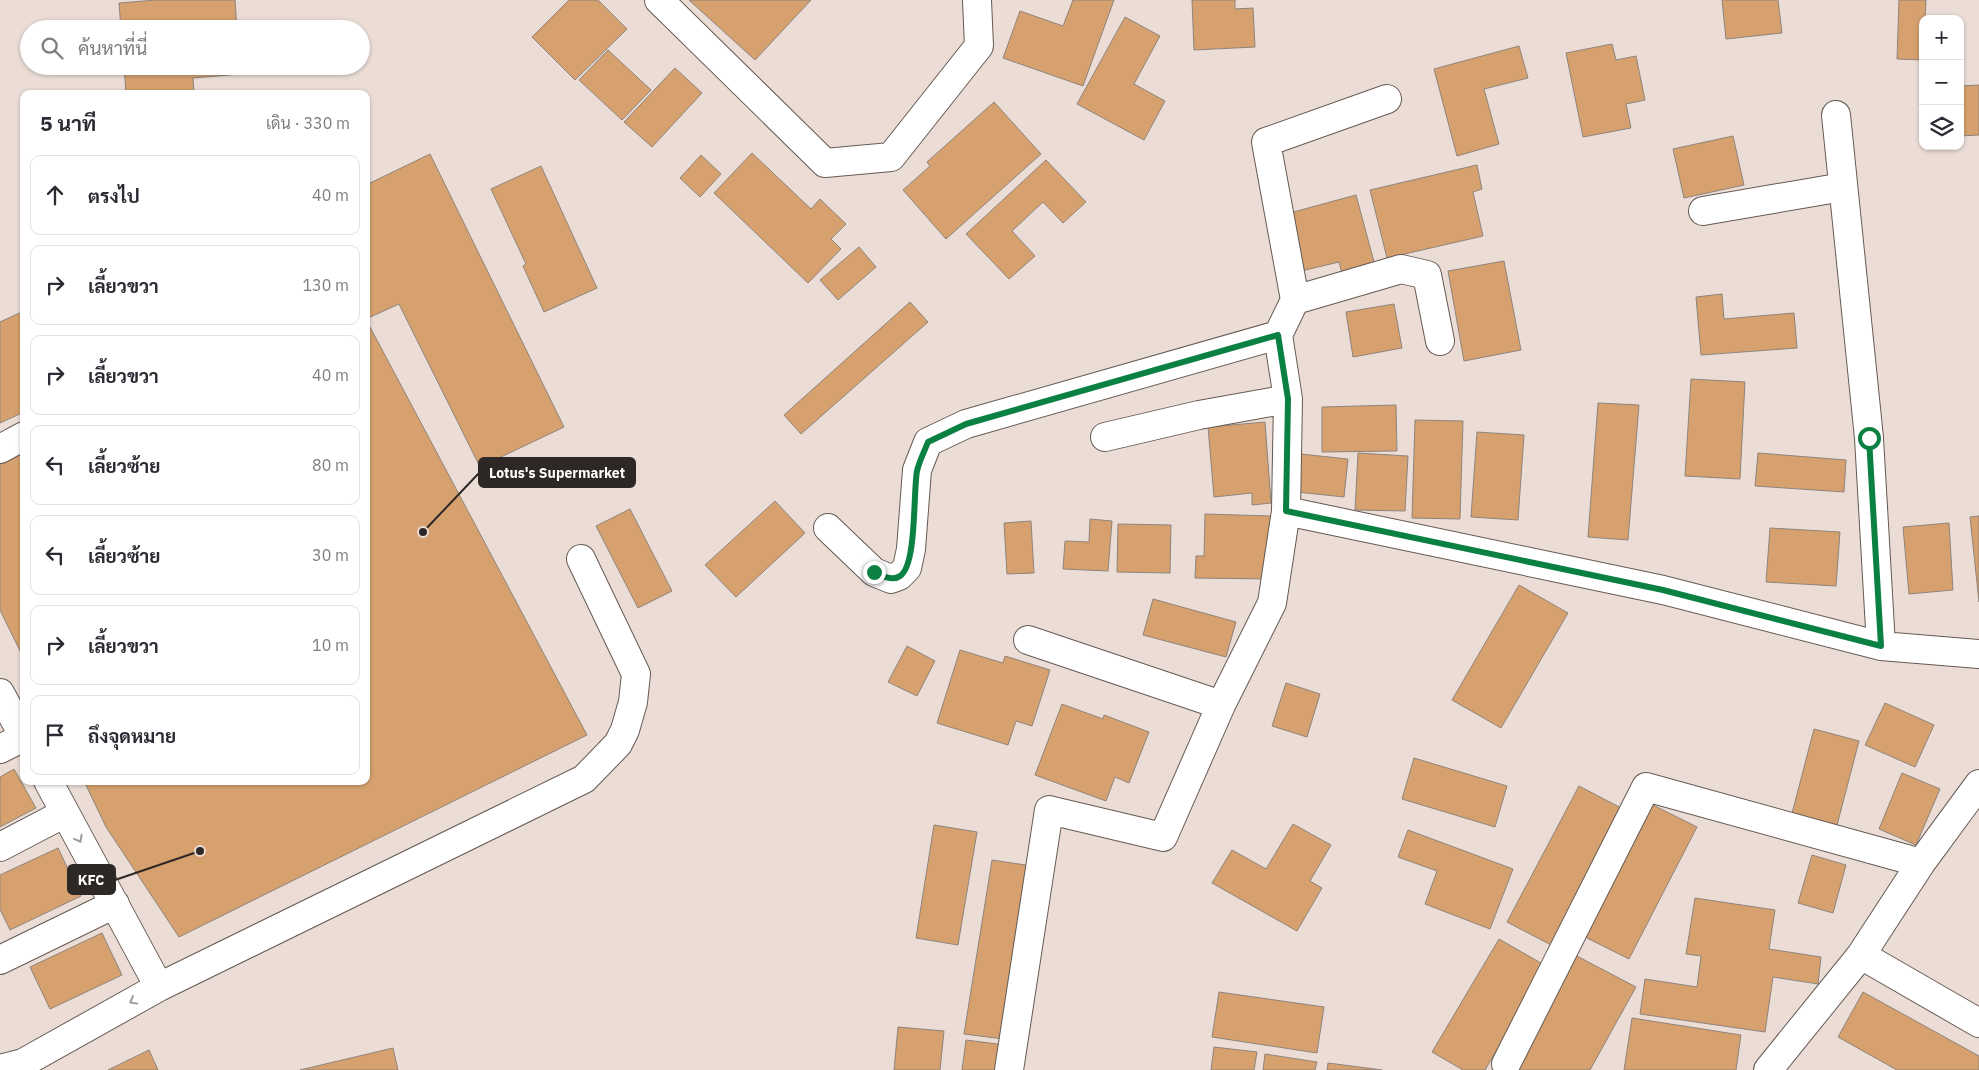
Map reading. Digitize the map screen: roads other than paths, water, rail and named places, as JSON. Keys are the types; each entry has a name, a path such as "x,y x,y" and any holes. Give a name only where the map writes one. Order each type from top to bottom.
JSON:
{"street":[{"path":"660,0 825,163 891,157 979,46 977,0"},
{"path":"1009,1070 1049,810 1162,837 1221,705 1272,603 1286,511 1288,399 1278,335 1295,300 1266,142 1387,99"},
{"path":"1836,115 1869,438 1881,646"},
{"path":"1703,211 1843,187"},
{"path":"1295,300 1401,269 1427,275 1440,341"},
{"path":"828,528 874,572 891,579 899,576 907,568 911,549 917,470 928,442 966,424 1278,335"},
{"path":"1105,437 1199,415 1288,399"},
{"path":"0,448 20,438"},
{"path":"1286,511 1663,590 1881,646 1979,654"},
{"path":"0,1068 23,1063 159,987 584,779 597,768 618,744 625,730 630,716 636,674 580,559"},
{"path":"1028,640 1221,705"},
{"path":"0,693 20,730"},
{"path":"0,749 20,739"},
{"path":"1771,1069 1861,954 1920,863 1979,784"},
{"path":"50,785 159,987"},
{"path":"1506,1064 1646,786 1920,863"},
{"path":"0,847 65,813"},
{"path":"0,960 115,904"},
{"path":"1861,954 1979,1022"}],"place":[{"name":"Lotus's Supermarket","path":"423,532"},
{"name":"KFC","path":"200,851"}]}
